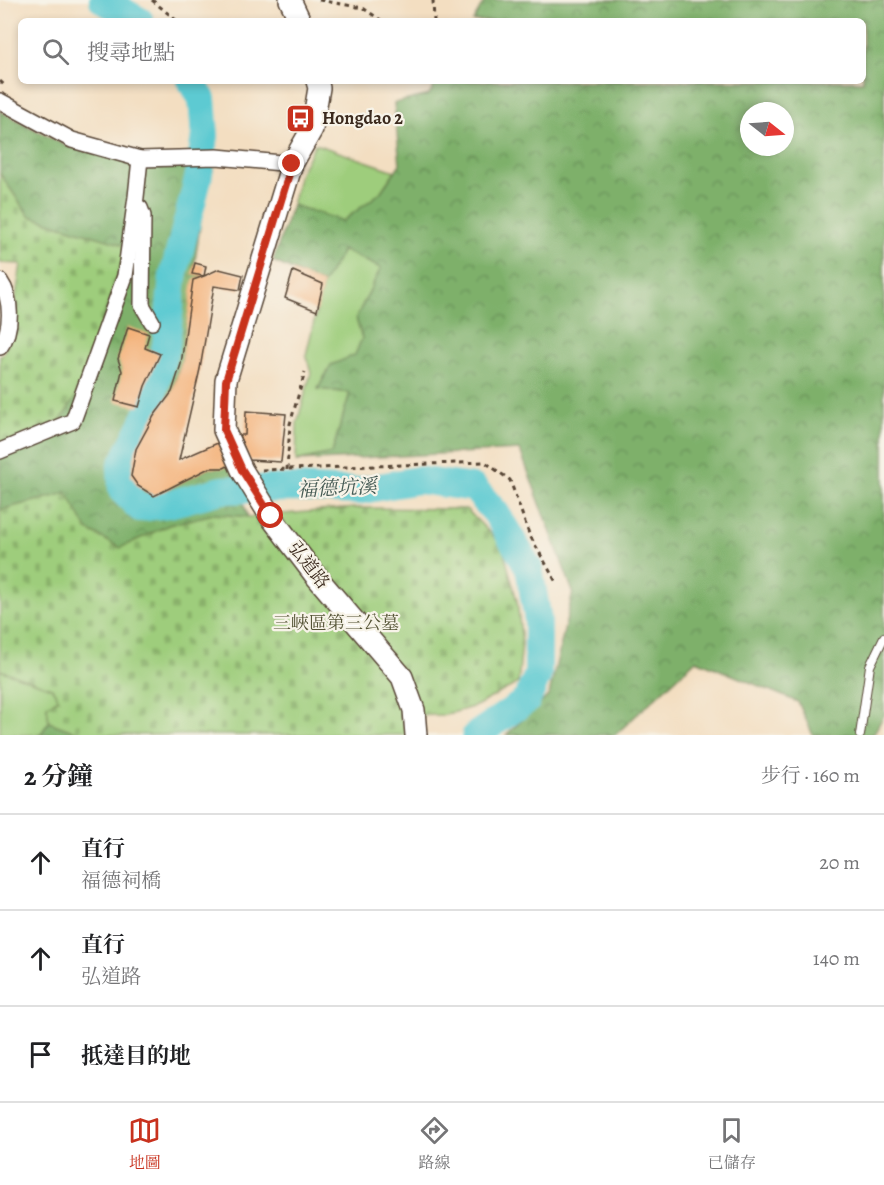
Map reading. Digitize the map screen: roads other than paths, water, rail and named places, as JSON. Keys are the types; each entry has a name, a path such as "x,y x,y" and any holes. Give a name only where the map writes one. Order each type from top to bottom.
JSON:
{"street":[{"path":"290,0 299,18"},
{"path":"0,101 72,140 140,159 218,157 292,164 312,129 317,84"},
{"path":"0,451 73,421 124,276 140,159"},
{"name":"弘道路","path":"292,164 226,381 224,430 242,470 271,516 315,575 402,677 414,710 416,735"},
{"path":"136,197 143,216 142,304 152,322"},
{"path":"0,281 10,307 7,333 0,347"}],"lane":[{"path":"860,735 870,666 884,637"}],"waterway":[{"name":"福德坑溪","path":"103,0 135,18"},
{"name":"福德坑溪","path":"193,84 202,99 205,136 198,179 173,277 166,345 148,413 121,467 122,490 140,508 169,504 222,490 293,488 357,491 418,480 474,488 496,513 529,568 538,620 538,674 527,700 476,735"}],"place":[{"name":"Hongdao 2","path":"301,118"}],"park label":[{"name":"三峽區第三公墓","path":"336,623"}]}
